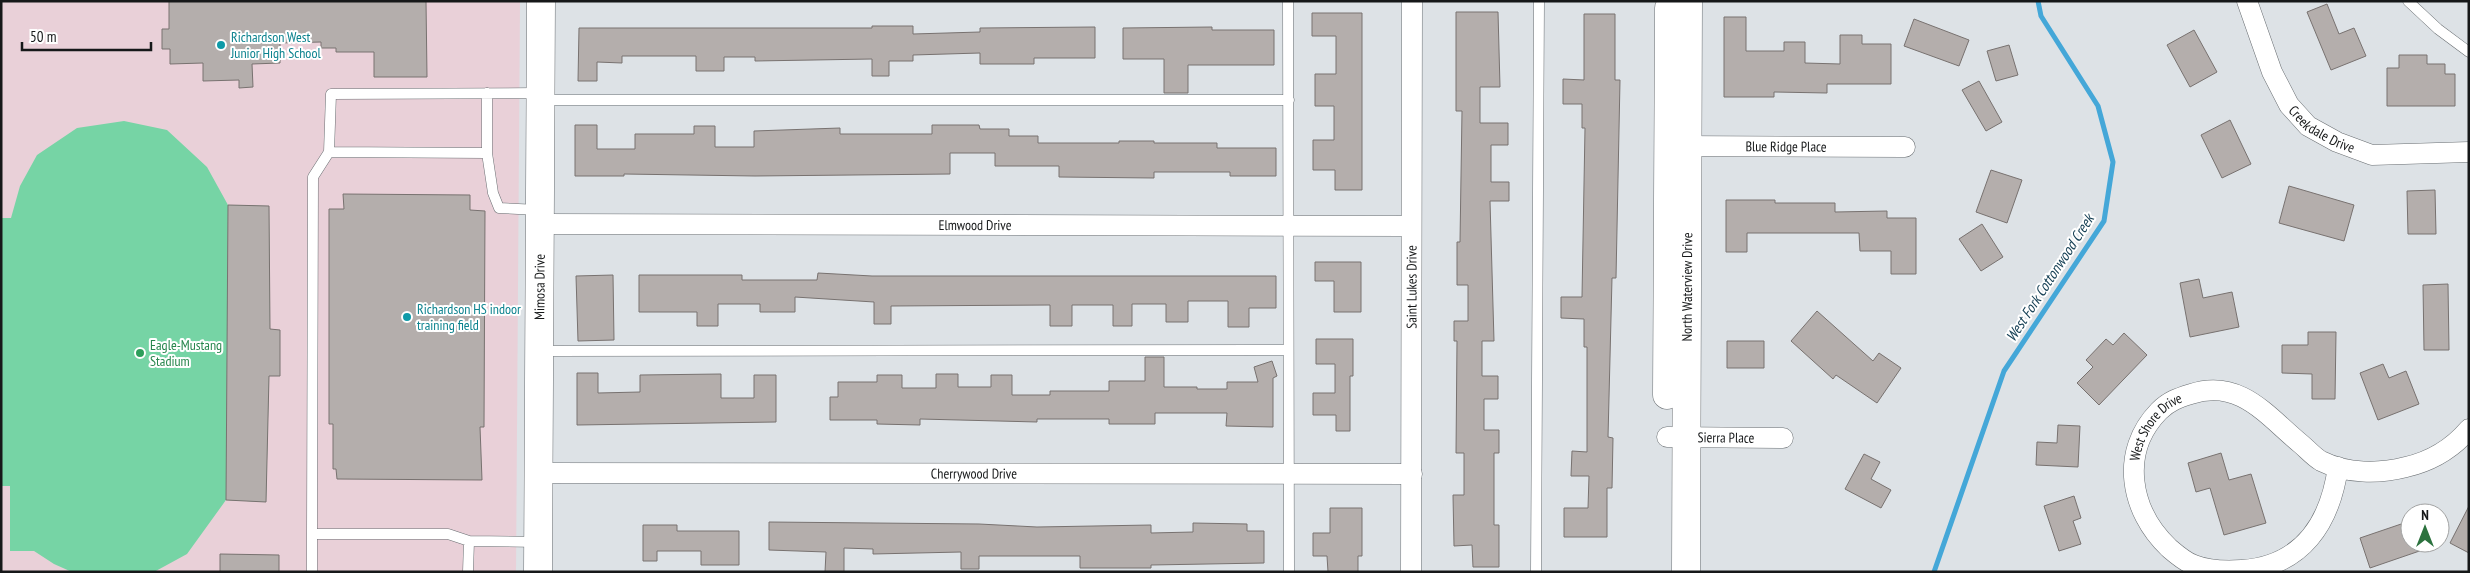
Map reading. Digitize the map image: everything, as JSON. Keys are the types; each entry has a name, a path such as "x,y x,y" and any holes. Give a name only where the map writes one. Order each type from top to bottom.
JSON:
{"street":[{"name":"Mimosa Drive","path":"538,572 541,1"},
{"name":"Saint Lukes Drive","path":"1412,1 1412,572"},
{"name":"North Waterview Drive","path":"1669,1 1678,146"},
{"name":"North Waterview Drive","path":"1686,572 1677,437 1678,146 1688,1"},
{"name":"Creekdale Drive","path":"2247,1 2272,72 2289,105 2308,126 2337,142 2372,155 2469,152"},
{"name":"Blue Ridge Place","path":"1678,146 1905,147"},
{"name":"Elmwood Drive","path":"540,217 1411,226"},
{"name":"West Shore Drive","path":"2338,467 2329,506 2311,539 2288,558 2256,569 2222,571 2192,568 2154,534 2140,507 2133,476 2133,459 2140,433 2168,402 2199,392 2219,390 2234,392 2249,400 2320,460 2338,467 2364,471 2389,471 2429,461 2458,442 2469,429"},
{"name":"North Waterview Drive","path":"1667,572 1677,437"},
{"name":"Sierra Place","path":"1677,437 1783,438"},
{"name":"Cherrywood Drive","path":"538,473 1412,474"}],"lane":[{"path":"1288,1 1288,572"},
{"path":"1536,572 1539,1"},
{"path":"2408,1 2469,52"},
{"path":"487,93 487,153 493,192 500,208 540,217"},
{"path":"312,572 313,177 329,152 331,94 487,93 540,97 1289,100"},
{"path":"329,152 487,153"},
{"path":"539,351 1288,350"},
{"path":"312,534 448,534 469,541 538,542"},
{"path":"468,572 469,541"}],"shaded area":[{"path":"1,1 520,1 516,572 1,572"}],"green space":[{"name":"Eagle-Mustang Stadium","path":"124,121 167,130 207,167 228,205 269,206 270,329 280,376 269,376 266,502 226,500 187,554 154,572 72,572 54,564 34,551 10,551 10,486 1,486 1,218 11,218 20,186 37,155 77,128"}],"building":[{"name":"Richardson West Junior High School","path":"169,1 426,1 427,77 374,77 374,52 336,52 336,48 321,48 321,42 280,43 280,63 252,64 253,87 239,88 239,80 203,81 203,63 170,64 170,49 162,49 162,29 169,29"},
{"path":"2327,4 2339,34 2354,28 2366,56 2331,70 2307,12"},
{"path":"1456,12 1498,12 1500,87 1480,87 1480,123 1508,123 1508,145 1491,145 1491,182 1509,182 1509,201 1490,201 1494,341 1482,341 1482,376 1498,376 1498,399 1484,399 1484,430 1499,430 1499,453 1494,453 1494,525 1499,525 1499,567 1473,567 1472,545 1454,546 1453,495 1464,495 1464,453 1456,453 1457,341 1454,341 1454,321 1468,321 1468,285 1457,285 1457,242 1460,242 1462,111 1456,111"},
{"path":"1312,13 1362,13 1362,190 1335,190 1335,170 1313,170 1313,140 1334,140 1334,106 1315,106 1315,74 1336,74 1336,36 1312,36"},
{"path":"1584,14 1615,14 1615,80 1620,80 1616,278 1612,278 1608,437 1613,438 1612,488 1607,488 1607,537 1564,537 1564,508 1588,508 1589,476 1571,476 1572,451 1587,452 1587,347 1584,347 1584,319 1561,318 1561,297 1582,297 1585,128 1582,128 1582,104 1563,104 1563,79 1584,80"},
{"path":"1724,17 1746,17 1746,51 1784,51 1784,42 1805,42 1805,63 1840,64 1840,35 1862,35 1862,44 1891,44 1891,84 1827,84 1827,93 1774,92 1774,97 1724,97"},
{"path":"1914,19 1969,40 1959,66 1904,46"},
{"path":"872,26 913,26 913,34 980,32 980,28 1095,27 1095,58 1034,58 1034,64 980,64 980,53 913,55 913,61 889,61 889,76 872,76 872,59 755,61 755,57 724,57 724,71 696,71 696,56 622,56 622,63 597,62 597,81 578,81 579,28 872,28"},
{"path":"1212,27 1212,30 1274,30 1274,65 1188,65 1188,93 1164,93 1164,59 1123,59 1123,28"},
{"path":"2194,30 2217,72 2190,87 2167,45"},
{"path":"2009,45 2018,75 1996,81 1987,51"},
{"path":"2399,55 2427,55 2427,64 2445,64 2445,74 2455,74 2455,106 2387,106 2387,68 2399,68"},
{"path":"1979,81 2002,122 1986,131 1962,90"},
{"path":"2230,120 2251,164 2222,178 2201,135"},
{"path":"575,125 597,125 597,149 635,149 635,134 694,134 694,126 715,126 715,147 754,147 754,131 840,128 840,134 932,134 932,125 979,125 980,129 1009,129 1009,136 1038,136 1038,143 1154,141 1154,143 1217,143 1217,148 1276,148 1276,176 1230,176 1230,172 1154,172 1154,178 1059,177 1059,166 995,166 995,153 950,153 950,174 755,176 624,174 624,176 575,176"},
{"path":"1991,170 2022,180 2007,223 1976,212"},
{"path":"2289,186 2354,205 2344,241 2279,223"},
{"path":"2435,190 2436,234 2408,234 2407,191"},
{"name":"Richardson HS indoor training field","path":"343,194 470,195 470,210 485,211 484,427 480,427 482,480 337,479 336,469 333,469 333,424 329,424 329,209 344,209"},
{"path":"1726,200 1775,200 1775,203 1835,203 1835,212 1887,211 1887,218 1916,218 1916,274 1891,274 1891,251 1860,251 1859,233 1747,233 1747,252 1726,252"},
{"path":"228,205 269,206 270,329 280,330 280,376 269,376 266,502 226,500"},
{"path":"1982,224 2003,257 1981,271 1959,239"},
{"path":"1315,262 1361,262 1361,312 1334,312 1334,281 1315,281"},
{"path":"818,273 872,276 1276,276 1276,308 1249,308 1249,327 1228,327 1228,301 1188,301 1188,322 1166,322 1166,304 1132,304 1132,326 1113,326 1113,305 1072,305 1072,326 1050,326 1050,305 891,306 891,324 874,324 874,302 795,297 795,312 760,312 760,304 718,304 718,326 697,326 697,312 639,312 639,275 742,275 742,280 817,280"},
{"path":"613,275 614,340 578,341 576,276"},
{"path":"2199,279 2203,298 2232,292 2239,327 2190,337 2180,283"},
{"path":"2448,284 2449,350 2424,350 2423,285"},
{"path":"1817,311 1873,361 1879,353 1901,368 1877,403 1836,375 1833,379 1791,341"},
{"path":"2308,332 2336,332 2335,399 2312,399 2312,374 2282,373 2282,345 2308,345"},
{"path":"2124,333 2147,355 2099,405 2077,383 2093,367 2086,360 2106,339 2113,345"},
{"path":"1316,339 1353,339 1353,376 1350,376 1350,431 1336,431 1336,415 1313,415 1313,393 1335,393 1335,364 1316,364"},
{"path":"1727,341 1764,341 1764,368 1727,368"},
{"path":"1145,357 1164,357 1164,387 1197,387 1197,389 1227,389 1227,382 1258,382 1254,367 1272,361 1277,376 1273,378 1273,427 1226,426 1227,413 1155,413 1155,424 1109,424 1109,419 1037,419 1037,422 920,419 920,425 877,424 877,420 830,420 830,397 838,397 838,382 877,382 877,375 902,375 902,388 936,388 936,374 958,374 958,387 991,387 991,375 1012,375 1012,395 1050,395 1050,391 1109,391 1109,381 1145,381"},
{"path":"2383,364 2389,378 2406,371 2419,404 2378,420 2360,373"},
{"path":"577,373 598,373 598,393 640,392 640,375 721,374 721,398 754,398 754,375 776,375 776,422 577,425"},
{"path":"2058,425 2080,426 2078,467 2036,465 2037,442 2057,443"},
{"path":"2221,453 2229,480 2251,474 2266,523 2224,535 2210,488 2196,492 2188,463"},
{"path":"1864,454 1880,462 1871,479 1891,490 1881,508 1845,489"},
{"path":"2074,496 2081,518 2073,521 2081,544 2059,551 2044,506"},
{"path":"2469,506 2469,553 2450,543"},
{"path":"1330,508 1362,508 1362,556 1358,556 1358,572 1328,572 1327,556 1313,556 1313,533 1330,533"},
{"path":"769,522 979,524 1037,527 1151,525 1151,533 1193,532 1193,523 1247,524 1247,531 1264,531 1264,563 1151,565 1151,568 1080,568 1080,556 979,556 979,569 961,569 961,552 873,554 873,549 844,548 844,572 825,572 826,552 769,550"},
{"path":"2400,524 2400,553 2414,553 2370,568 2360,538"},
{"path":"643,525 677,525 677,531 739,531 739,565 701,565 701,551 657,551 657,561 643,561"},
{"path":"220,554 279,555 279,572 220,572"}],"waterway":[{"name":"West Fork Cottonwood Creek","path":"1934,572 2004,371 2104,221 2113,162 2098,106 2041,16 2038,1"}],"place":[{"name":"Richardson West Junior High School","path":"221,45"},
{"name":"Richardson HS indoor training field","path":"407,317"},
{"name":"Eagle-Mustang Stadium","path":"140,353"}]}
